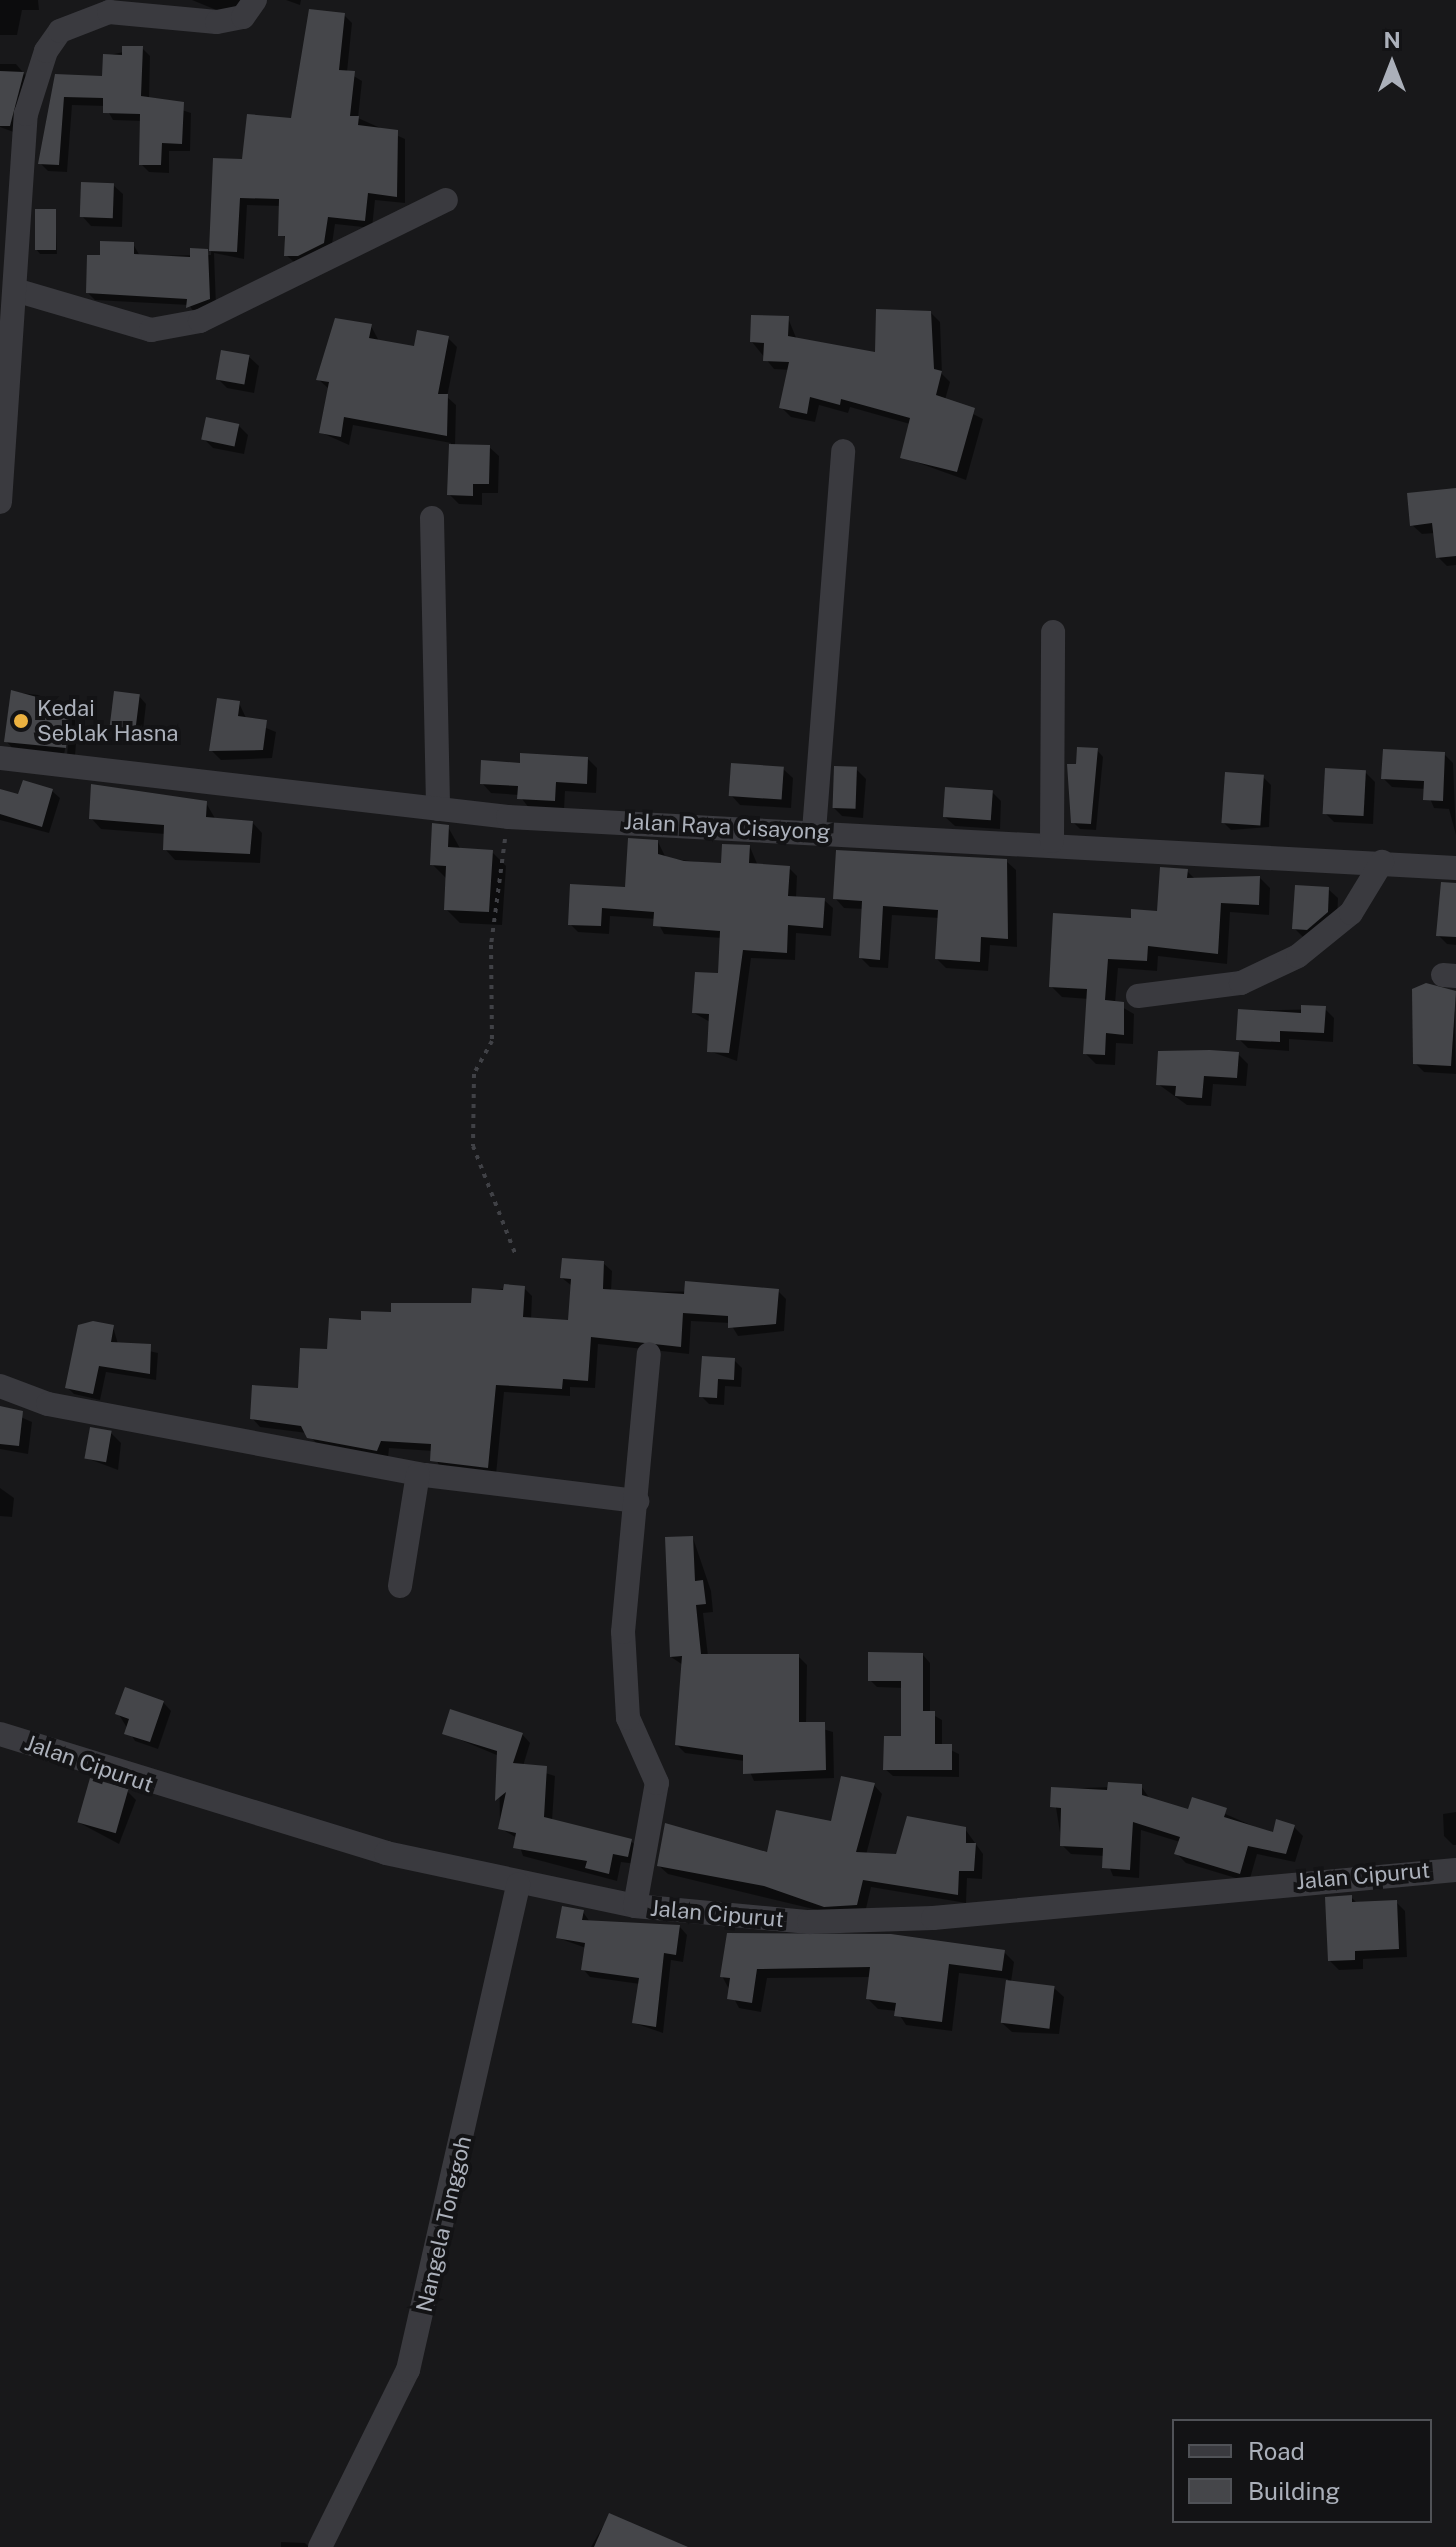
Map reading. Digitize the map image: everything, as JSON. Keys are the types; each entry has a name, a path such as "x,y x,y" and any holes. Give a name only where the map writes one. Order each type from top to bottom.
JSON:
{"street":[{"path":"0,502 26,114 60,31 109,12 230,20 243,17 255,0"},
{"path":"15,290 151,330 200,321 446,200"},
{"path":"814,831 843,451"},
{"path":"432,518 438,809"},
{"path":"1052,841 1053,632"},
{"name":"Jalan Raya Cisayong","path":"0,758 508,817 1052,841 1456,868"},
{"path":"1138,996 1241,983 1298,956 1351,913 1382,862"},
{"path":"635,1906 657,1797 653,1765 628,1718 623,1632 649,1354"},
{"path":"0,1386 48,1404 418,1474 637,1501"},
{"path":"400,1586 418,1474"},
{"name":"Jalan Cipurut","path":"0,1734 183,1795 518,1884 635,1906 809,1922 933,1918 1456,1870"},
{"name":"Nangela Tonggoh","path":"320,2547 408,2370 518,1884"}],"path":[{"path":"508,817 491,945 492,1041 474,1074 473,1146 516,1256"}],"building":[{"path":"309,9 345,13 339,70 355,71 350,116 359,116 358,125 398,130 397,197 368,193 365,221 328,217 324,243 298,256 284,256 285,236 278,236 279,199 240,198 237,252 209,251 213,158 242,159 247,114 291,118"},
{"path":"122,46 143,46 141,96 184,102 182,144 162,143 161,165 139,165 140,114 103,113 103,98 64,97 59,165 38,164 55,74 102,76 103,54 122,55"},
{"path":"0,71 24,72 10,126 0,126"},
{"path":"81,182 114,183 113,218 80,217"},
{"path":"35,209 56,209 56,250 35,250"},
{"path":"100,241 134,242 134,254 190,257 190,248 208,249 210,299 186,308 187,299 86,293 87,255 100,255"},
{"path":"876,309 931,311 934,369 942,371 936,395 975,408 957,472 900,458 910,418 841,399 840,405 810,397 807,414 779,408 789,362 763,361 764,343 750,342 751,315 789,316 788,336 875,352"},
{"path":"335,318 372,324 369,338 414,346 417,330 449,336 438,394 448,394 447,436 344,417 341,437 319,433 329,382 316,380"},
{"path":"221,350 250,355 244,385 216,380"},
{"path":"206,417 239,424 234,447 201,439"},
{"path":"449,444 490,445 489,484 473,484 473,496 447,495"},
{"path":"1456,488 1456,556 1436,558 1432,523 1410,526 1407,493"},
{"path":"11,690 70,706 66,748 4,742"},
{"path":"114,691 140,694 135,732 109,729"},
{"path":"217,698 240,701 238,716 267,720 263,750 209,751"},
{"path":"1077,747 1098,748 1091,824 1071,823 1067,764 1076,764"},
{"path":"1383,749 1445,752 1443,801 1423,800 1424,781 1381,779"},
{"path":"520,753 588,757 587,784 556,782 555,801 517,799 518,786 480,784 481,760 520,763"},
{"path":"731,763 784,767 782,800 729,796"},
{"path":"834,766 857,767 856,809 833,808"},
{"path":"1325,768 1366,770 1364,816 1323,814"},
{"path":"1225,772 1264,775 1260,826 1221,823"},
{"path":"23,780 53,789 42,827 0,814 0,789 18,794"},
{"path":"91,784 207,801 206,817 253,821 250,854 163,850 164,825 89,819"},
{"path":"945,787 993,790 991,820 943,817"},
{"path":"432,823 449,825 448,847 493,850 489,912 444,910 446,866 430,865"},
{"path":"628,838 658,840 658,854 684,861 721,863 722,844 750,845 749,863 790,866 788,896 825,898 823,928 788,925 787,953 743,950 729,1053 707,1052 709,1014 692,1013 695,972 718,973 720,931 653,926 654,912 602,908 601,926 568,925 570,884 625,887"},
{"path":"836,850 1007,859 1008,939 981,937 980,962 935,959 938,910 883,906 880,960 859,958 862,901 833,899"},
{"path":"1160,867 1188,869 1187,878 1260,876 1259,905 1221,903 1218,954 1148,946 1147,961 1108,959 1105,1000 1124,1002 1124,1035 1106,1033 1105,1055 1083,1054 1087,989 1049,987 1053,913 1131,918 1131,909 1157,911"},
{"path":"1441,882 1456,883 1456,937 1436,936"},
{"path":"1295,885 1329,887 1328,912 1307,930 1292,929"},
{"path":"1426,983 1456,991 1451,1066 1413,1064 1412,989"},
{"path":"1301,1005 1326,1006 1324,1033 1280,1031 1280,1042 1236,1040 1238,1009 1301,1013"},
{"path":"1158,1051 1239,1052 1237,1078 1204,1076 1202,1098 1175,1096 1176,1086 1156,1085"},
{"path":"562,1258 604,1261 603,1289 684,1294 685,1281 779,1289 776,1324 728,1328 728,1316 683,1313 681,1347 591,1337 588,1381 563,1379 562,1389 496,1385 488,1468 430,1461 431,1444 381,1441 377,1451 307,1438 301,1426 250,1419 252,1385 298,1388 300,1348 327,1349 329,1318 361,1320 361,1311 391,1312 391,1303 471,1303 472,1288 503,1290 504,1284 525,1286 523,1317 568,1320 571,1279 560,1278"},
{"path":"93,1321 114,1325 111,1342 151,1344 150,1374 99,1366 93,1394 65,1388 78,1325"},
{"path":"702,1356 735,1358 734,1380 718,1379 717,1398 699,1397"},
{"path":"0,1406 23,1411 19,1446 0,1444"},
{"path":"90,1427 112,1431 106,1462 84,1459"},
{"path":"693,1536 695,1581 703,1580 706,1604 696,1605 701,1654 799,1654 799,1722 825,1722 826,1770 743,1774 743,1755 675,1745 682,1656 670,1657 665,1537"},
{"path":"868,1652 923,1653 923,1711 935,1711 935,1744 952,1744 952,1770 883,1770 884,1736 901,1736 901,1681 868,1681"},
{"path":"125,1687 164,1701 150,1742 124,1734 129,1719 115,1714"},
{"path":"450,1709 523,1733 513,1763 547,1766 544,1817 632,1839 628,1857 613,1854 609,1874 585,1868 587,1861 513,1848 516,1833 498,1829 506,1792 495,1801 497,1751 442,1734"},
{"path":"841,1776 875,1783 856,1852 896,1854 907,1816 966,1827 966,1843 976,1843 974,1871 959,1871 958,1895 863,1880 857,1905 824,1907 764,1886 657,1866 665,1823 767,1852 776,1810 831,1821"},
{"path":"90,1778 128,1789 116,1833 77,1822"},
{"path":"1108,1782 1142,1784 1142,1795 1188,1809 1192,1797 1227,1808 1224,1817 1273,1832 1276,1819 1295,1825 1286,1854 1248,1846 1240,1874 1174,1854 1180,1837 1133,1822 1130,1870 1102,1868 1103,1848 1060,1846 1061,1808 1050,1807 1051,1787 1107,1790"},
{"path":"1352,1895 1352,1902 1397,1900 1399,1949 1355,1951 1355,1960 1328,1961 1325,1897"},
{"path":"562,1906 584,1910 582,1920 680,1925 676,1955 664,1953 656,2027 632,2023 639,1978 581,1970 585,1943 556,1938"},
{"path":"727,1933 891,1934 1005,1950 1002,1971 949,1964 942,2022 894,2016 896,2003 866,1999 870,1967 757,1969 752,2003 727,1999 730,1978 720,1977"},
{"path":"1006,1980 1055,1986 1049,2029 1001,2023"},
{"path":"609,2513 688,2547 594,2547"}],"place":[{"name":"Kedai Seblak Hasna","path":"21,721"}]}
